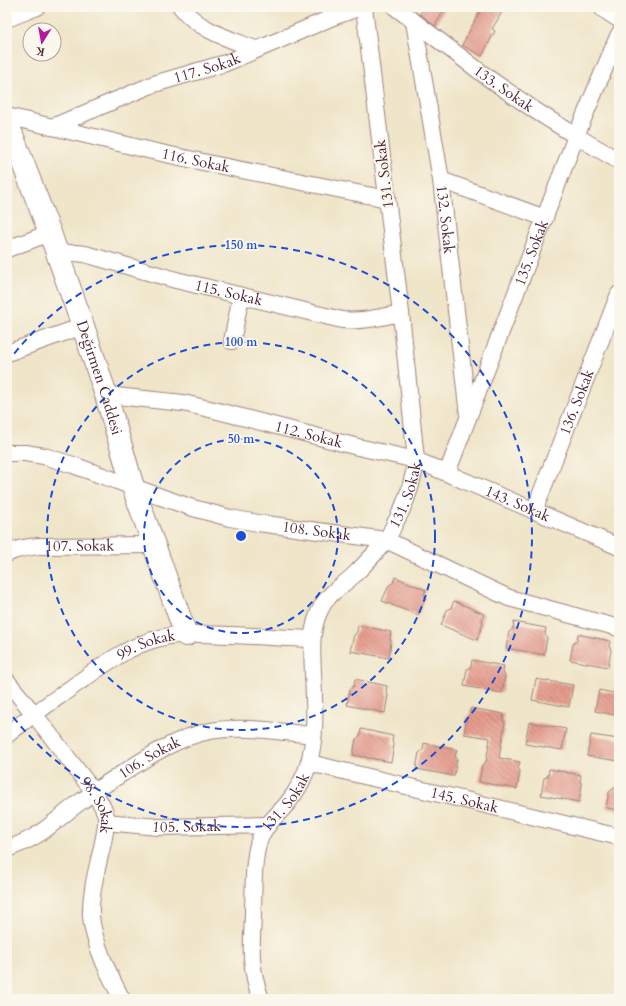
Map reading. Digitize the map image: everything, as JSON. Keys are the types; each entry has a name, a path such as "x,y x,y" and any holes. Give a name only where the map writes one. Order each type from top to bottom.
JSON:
{"street":[{"path":"7,19 38,7"},
{"path":"181,7 187,14 209,30 255,49"},
{"name":"117. Sokak","path":"52,127 154,84 226,63 328,12 361,7"},
{"name":"131. Sokak","path":"261,999 254,973 252,958 255,863 262,834 294,794 304,778 310,763 314,703 312,639 316,619 321,607 328,598 354,575 386,540 401,513 409,492 414,475 416,460 401,313 364,7"},
{"name":"133. Sokak","path":"395,7 491,80 576,136 619,161"},
{"path":"605,7 619,16"},
{"name":"132. Sokak","path":"414,22 441,180 468,417"},
{"name":"135. Sokak","path":"447,473 576,136 619,34"},
{"name":"116. Sokak","path":"7,116 205,162 387,199"},
{"name":"Değirmen Caddesi","path":"7,122 12,148 54,243 83,326 106,394 133,487 186,635"},
{"path":"441,180 545,218"},
{"name":"115. Sokak","path":"7,249 54,243 76,252 176,280 353,322 401,313"},
{"name":"136. Sokak","path":"534,511 619,294"},
{"path":"232,341 241,296"},
{"path":"7,353 83,326"},
{"name":"112. Sokak","path":"106,394 183,403 416,460"},
{"name":"108. Sokak","path":"7,453 25,453 44,456 193,508 230,518 386,540 509,598 619,628"},
{"name":"143. Sokak","path":"416,460 619,547"},
{"name":"107. Sokak","path":"7,554 11,551 40,546 154,545"},
{"name":"99. Sokak","path":"7,735 95,671 128,650 147,642 174,635 210,634 312,639"},
{"name":"98. Sokak","path":"7,681 94,792 106,816 92,897 91,918 100,953 122,999"},
{"name":"106. Sokak","path":"7,849 39,834 75,805 143,760 174,743 197,734 212,730 246,729 313,735"},
{"name":"145. Sokak","path":"310,763 619,837"},
{"name":"105. Sokak","path":"106,822 158,828 268,825"}],"building":[{"path":"424,7 446,7 435,26 420,14"},
{"path":"482,7 505,7 492,29 495,31 482,56 462,45"},
{"path":"395,577 426,590 424,595 425,599 418,615 382,601 389,585 393,583"},
{"path":"454,601 484,614 482,620 483,623 477,640 441,625 447,610 451,608"},
{"path":"514,622 546,628 545,634 547,638 544,655 506,648 509,632 513,629"},
{"path":"358,625 391,632 389,658 350,651"},
{"path":"578,634 610,641 609,646 611,650 608,667 570,660 573,644 577,641"},
{"path":"472,660 504,666 503,672 505,676 502,693 464,686 467,669 471,667"},
{"path":"355,679 387,686 386,692 388,695 385,713 347,705 350,689 354,686"},
{"path":"536,679 573,685 569,707 532,700"},
{"path":"599,690 619,694 619,716 595,711"},
{"path":"471,708 504,714 503,720 505,723 499,758 520,762 518,768 520,771 517,789 479,782 482,765 486,762 490,738 464,734 467,717 470,714"},
{"path":"529,722 566,729 562,750 525,744"},
{"path":"361,729 393,736 392,742 394,745 391,762 353,755 356,739 360,736"},
{"path":"591,735 619,739 619,761 587,756"},
{"path":"424,743 457,750 455,756 457,759 454,776 416,769 419,753 423,750"},
{"path":"549,769 581,775 580,781 582,785 579,802 541,795 544,778 548,776"},
{"path":"619,785 619,810 606,808 609,792"}]}
